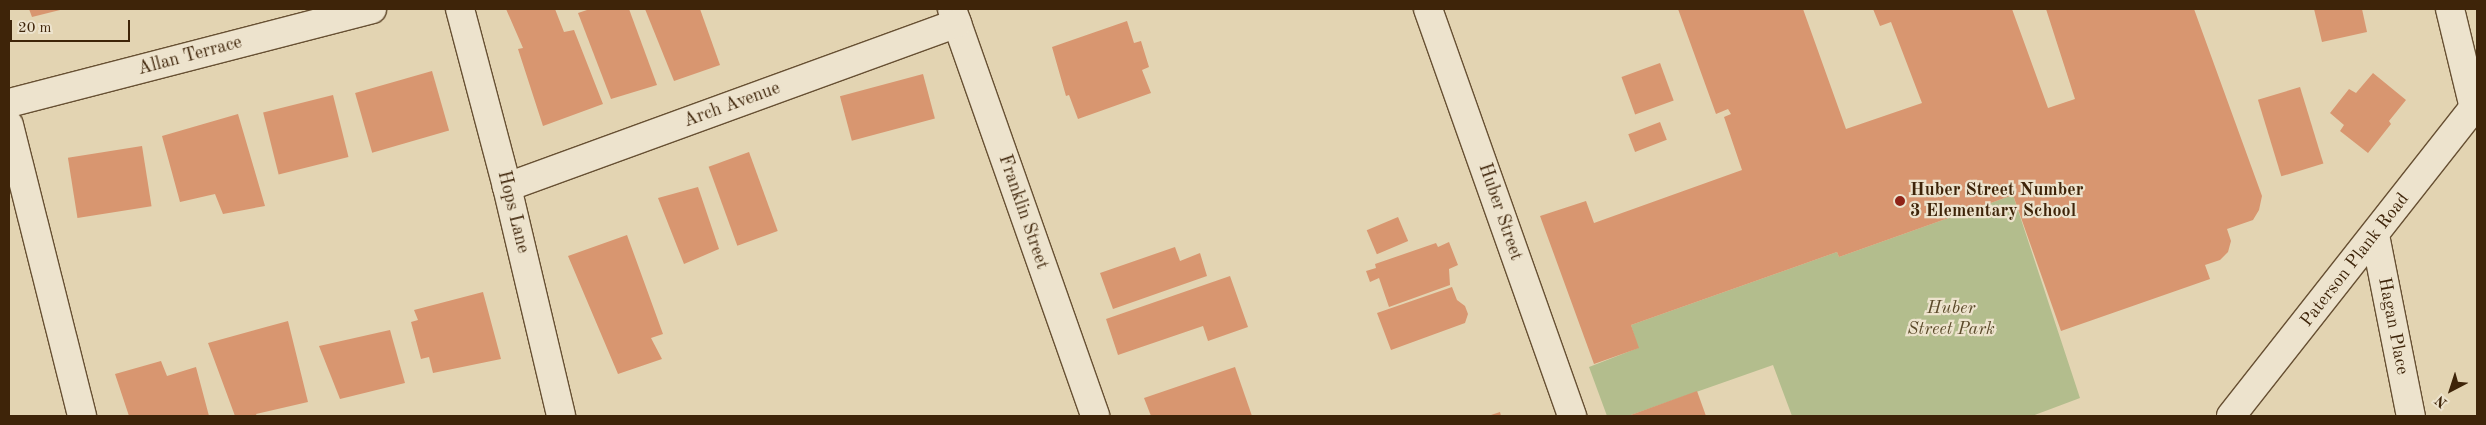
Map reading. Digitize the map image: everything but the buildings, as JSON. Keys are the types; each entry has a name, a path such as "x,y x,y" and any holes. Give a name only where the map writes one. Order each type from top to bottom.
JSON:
{"street":[{"name":"Allan Terrace","path":"9,104 372,9"},
{"name":"Hops Lane","path":"460,9 507,187 561,416"},
{"name":"Huber Street","path":"1428,9 1572,416"},
{"path":"2450,9 2475,106"},
{"name":"Arch Avenue","path":"507,187 955,16"},
{"name":"Franklin Street","path":"955,16 1095,416"},
{"name":"Paterson Plank Road","path":"2232,416 2475,106"},
{"path":"9,125 82,416"},
{"name":"Hagan Place","path":"2375,235 2411,416"}],"green space":[{"name":"Huber Street Park","path":"2013,195 2080,398 2032,416 1792,416 1773,365 1628,416 1607,416 1589,367 1638,348 1631,325 1837,252 1839,257"}],"place":[{"name":"Huber Street Number 3 Elementary School","path":"1900,201"}]}
